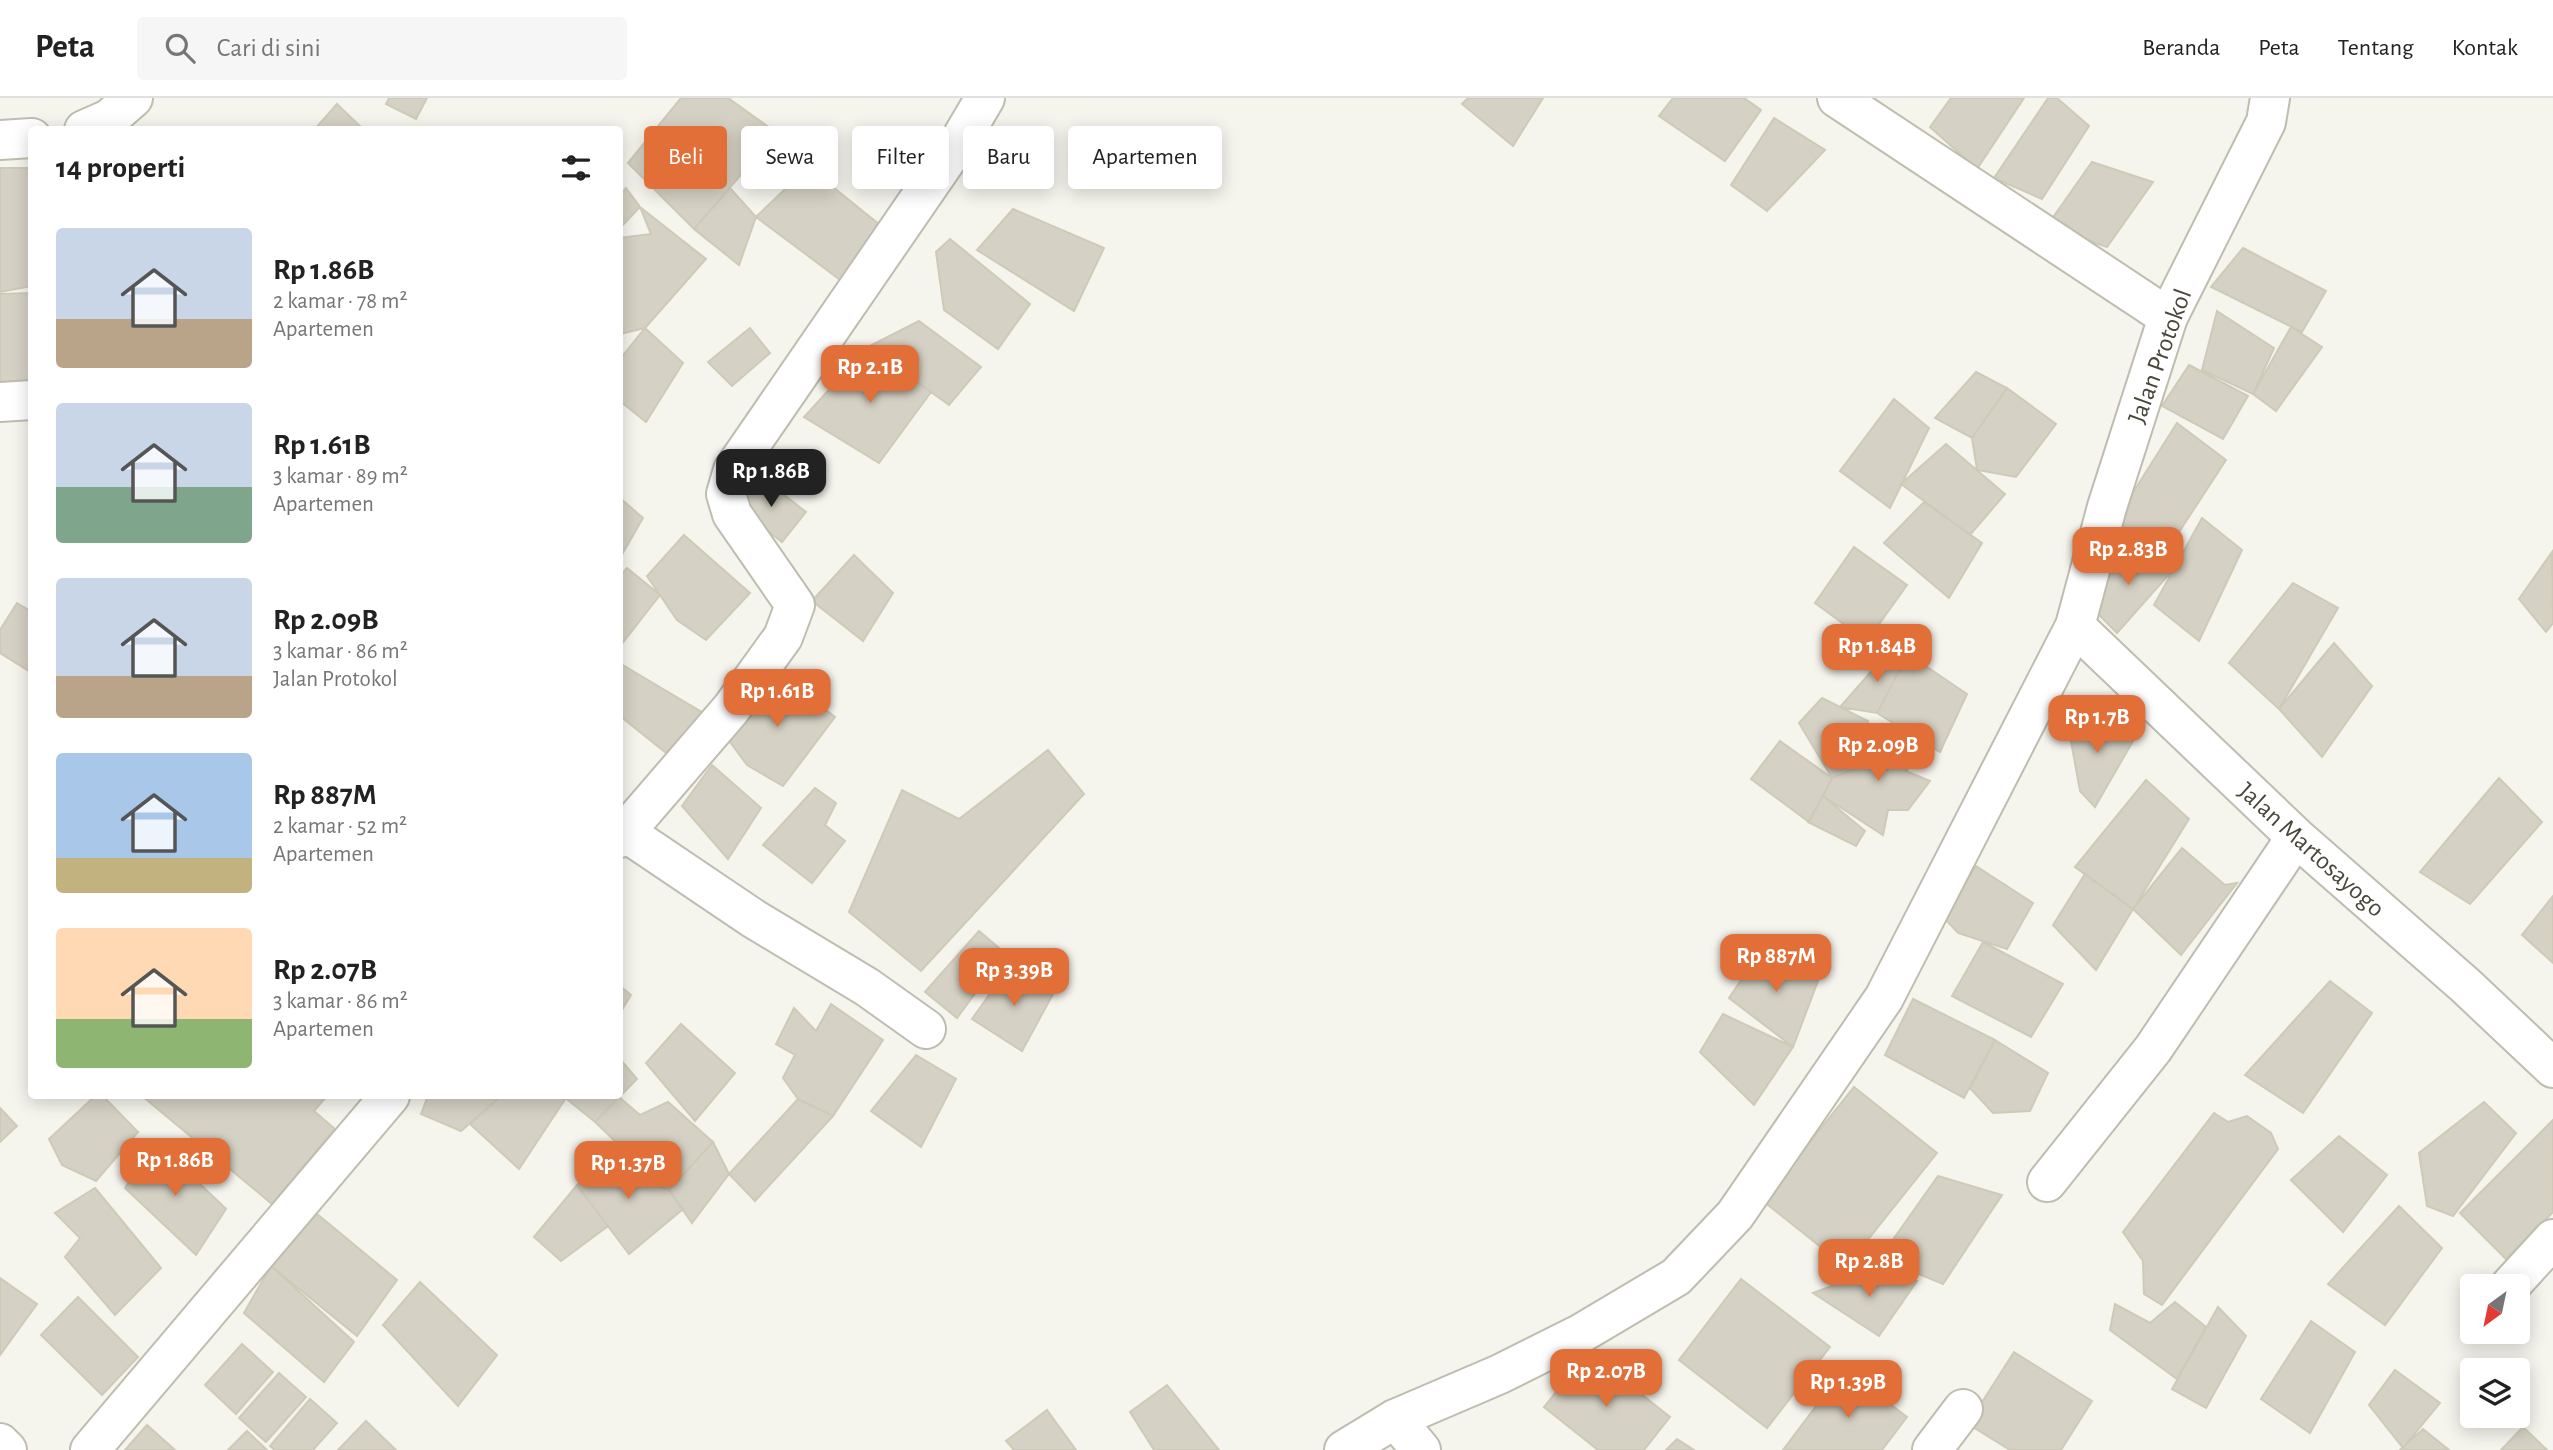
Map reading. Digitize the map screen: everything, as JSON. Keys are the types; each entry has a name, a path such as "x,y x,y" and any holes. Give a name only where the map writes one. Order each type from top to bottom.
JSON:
{"street":[{"path":"623,834 731,709 783,637 795,605 732,514 726,494 733,470 962,137 985,98"},
{"path":"1837,98 2168,317"},
{"name":"Jalan Protokol","path":"1344,1450 1395,1419 1500,1374 1580,1334 1676,1277 1735,1215 1884,998 2075,626 2107,507 2168,317 2266,121 2270,98"},
{"path":"0,140 28,138"},
{"path":"0,402 28,400"},
{"name":"Jalan Martosayogo","path":"2075,626 2296,837 2465,985 2553,1068"},
{"path":"623,836 867,988 926,1029"},
{"path":"2047,1182 2153,1049 2296,837"},
{"path":"90,1450 387,1099"},
{"path":"2521,1274 2553,1239"},
{"path":"1932,1450 1963,1409"},
{"path":"1395,1419 1421,1450"},
{"path":"0,1443 7,1450"}],"building":[{"path":"389,98 427,98 416,119 386,104"},
{"path":"681,98 728,98 767,126 741,126 741,175 694,229 654,189 727,189 727,126 658,126"},
{"path":"1468,98 1543,98 1513,146 1462,104"},
{"path":"1673,98 1744,98 1761,110 1725,161 1659,116"},
{"path":"1951,98 2024,98 1977,169 1930,127"},
{"path":"2048,98 2057,98 2089,126 2042,199 1994,178"},
{"path":"337,104 360,126 318,126"},
{"path":"1774,118 1825,150 1767,211 1731,185"},
{"path":"644,143 644,179 628,163"},
{"path":"2092,162 2153,182 2107,247 2047,226"},
{"path":"0,168 28,168 28,287 0,292"},
{"path":"626,188 640,207 623,225 623,192"},
{"path":"730,188 756,217 739,265 694,229"},
{"path":"785,189 835,189 885,229 847,285 756,217"},
{"path":"640,207 706,259 645,328 623,333 623,238 651,234"},
{"path":"1013,209 1104,248 1074,311 977,250"},
{"path":"950,239 1030,304 998,349 944,310 936,252"},
{"path":"2243,248 2326,291 2302,332 2211,287"},
{"path":"28,293 28,381 0,382 0,294"},
{"path":"2217,311 2274,348 2253,394 2202,370"},
{"path":"919,321 981,367 949,405 868,347"},
{"path":"2291,327 2322,347 2276,411 2253,394"},
{"path":"645,328 683,363 646,422 623,403 623,355"},
{"path":"750,328 770,353 732,386 708,362"},
{"path":"868,347 931,392 879,463 804,417"},
{"path":"2189,365 2248,396 2223,439 2162,406"},
{"path":"1976,372 2007,388 1972,438 1935,418"},
{"path":"2007,388 2056,424 2016,477 1977,470 1972,438"},
{"path":"1894,399 1929,428 1890,508 1840,471"},
{"path":"2177,423 2226,460 2166,552 2115,521"},
{"path":"1946,444 2005,494 1970,535 1901,484"},
{"path":"760,476 806,512 782,542 736,506"},
{"path":"623,501 643,518 623,553"},
{"path":"1924,502 1982,543 1949,598 1884,543"},
{"path":"2202,518 2242,550 2199,641 2154,605"},
{"path":"684,535 750,593 706,640 677,620 647,576"},
{"path":"2130,543 2172,571 2117,633 2088,604"},
{"path":"1854,547 1907,585 1867,641 1815,603"},
{"path":"2552,552 2553,623 2546,632 2519,599"},
{"path":"854,555 893,593 863,641 812,601"},
{"path":"627,568 660,595 623,642 623,573"},
{"path":"2293,583 2338,608 2279,709 2229,663"},
{"path":"17,603 28,610 28,670 0,653 0,630"},
{"path":"2334,643 2372,686 2322,757 2279,709"},
{"path":"1891,649 1908,654 1877,713 1840,707"},
{"path":"1908,654 1967,694 1940,752 1877,713"},
{"path":"623,665 705,714 666,753 623,718"},
{"path":"775,672 835,717 783,786 747,765 722,731"},
{"path":"1822,698 1868,721 1857,768 1832,778 1799,723"},
{"path":"2101,715 2133,741 2095,807 2080,791 2069,730"},
{"path":"1876,731 1921,752 1906,771 1930,781 1908,810 1888,810 1883,835 1823,796 1832,778 1857,768"},
{"path":"1780,741 1832,778 1809,822 1751,779"},
{"path":"1048,750 1084,794 921,971 849,912 902,790 959,819"},
{"path":"712,765 761,808 728,859 682,806"},
{"path":"2499,778 2542,822 2470,904 2420,872"},
{"path":"2146,780 2189,819 2133,909 2075,867"},
{"path":"815,788 836,803 825,825 845,841 812,883 763,845"},
{"path":"1823,796 1865,831 1856,846 1808,822"},
{"path":"2182,848 2225,885 2237,883 2181,955 2133,909"},
{"path":"1976,866 2033,903 2007,949 1958,933 1943,917"},
{"path":"2085,874 2133,909 2096,970 2053,925"},
{"path":"2553,896 2553,963 2522,935"},
{"path":"979,931 1005,953 957,1018 925,992"},
{"path":"1983,942 2063,984 2031,1037 1952,996"},
{"path":"1764,946 1818,981 1793,1047 1729,998"},
{"path":"1011,964 1053,994 1022,1051 972,1019"},
{"path":"2330,981 2372,1013 2303,1113 2245,1075"},
{"path":"623,988 631,995 623,1008"},
{"path":"1913,999 1995,1040 1964,1098 1885,1055"},
{"path":"831,1004 883,1040 833,1116 798,1099 783,1078 795,1055 776,1044 794,1008 816,1031"},
{"path":"1723,1014 1793,1047 1754,1105 1700,1052"},
{"path":"681,1024 735,1073 695,1121 646,1063"},
{"path":"1995,1040 2048,1073 2030,1111 1993,1113 1970,1088"},
{"path":"916,1055 956,1079 921,1147 871,1111"},
{"path":"623,1063 637,1079 623,1093"},
{"path":"1854,1087 1937,1153 1846,1267 1763,1201"},
{"path":"92,1099 106,1099 138,1132 96,1181 62,1165 49,1139"},
{"path":"146,1099 324,1099 314,1111 335,1129 272,1204"},
{"path":"427,1099 498,1099 461,1131 421,1114"},
{"path":"498,1099 565,1099 519,1169 470,1124"},
{"path":"567,1099 617,1099 595,1122"},
{"path":"617,1099 621,1099 640,1115 668,1102 713,1142 669,1190 634,1176 620,1146 595,1122"},
{"path":"798,1099 833,1116 755,1201 729,1174"},
{"path":"2484,1102 2516,1133 2453,1216 2427,1206 2419,1153"},
{"path":"0,1108 17,1126 0,1142"},
{"path":"2214,1113 2228,1122 2247,1116 2271,1133 2278,1149 2162,1305 2144,1294 2143,1261 2123,1232"},
{"path":"2553,1120 2553,1212 2506,1259 2460,1213"},
{"path":"2339,1136 2387,1175 2343,1232 2291,1180"},
{"path":"155,1141 226,1209 196,1255 125,1188"},
{"path":"713,1142 729,1174 692,1223 669,1190"},
{"path":"620,1146 634,1176 669,1190 683,1209 629,1254 577,1185"},
{"path":"1938,1176 2002,1195 1943,1284 1880,1258"},
{"path":"577,1185 608,1226 561,1261 534,1237"},
{"path":"95,1188 161,1268 115,1315 65,1257 80,1238 55,1213"},
{"path":"2399,1206 2442,1248 2385,1325 2328,1284"},
{"path":"311,1209 397,1280 357,1336 271,1266"},
{"path":"271,1266 354,1342 324,1382 244,1313"},
{"path":"1863,1274 1917,1281 1879,1336 1813,1293"},
{"path":"0,1278 37,1304 0,1355"},
{"path":"1741,1279 1830,1347 1767,1428 1679,1360"},
{"path":"420,1282 497,1355 458,1406 383,1325"},
{"path":"78,1297 138,1357 102,1395 41,1335"},
{"path":"2175,1302 2206,1327 2177,1379 2110,1330 2115,1304 2150,1323"},
{"path":"2218,1307 2246,1336 2206,1408 2172,1389"},
{"path":"2311,1321 2355,1352 2310,1433 2261,1399"},
{"path":"242,1344 273,1372 236,1414 205,1385"},
{"path":"1588,1352 1670,1417 1644,1450 1598,1450 1544,1407"},
{"path":"2014,1352 2092,1401 2061,1450 2010,1450 1968,1424"},
{"path":"1844,1369 1907,1417 1882,1450 1783,1450"},
{"path":"2395,1370 2440,1403 2403,1448 2369,1405"},
{"path":"279,1373 306,1397 266,1442 239,1418"},
{"path":"1167,1385 1219,1450 1154,1450 1130,1412"},
{"path":"310,1399 337,1423 313,1450 275,1450 270,1446"},
{"path":"1047,1410 1076,1450 1014,1450 1006,1441"},
{"path":"366,1421 396,1450 338,1450"},
{"path":"147,1425 175,1450 125,1450"},
{"path":"2524,1428 2547,1450 2501,1450"},
{"path":"2423,1429 2449,1450 2400,1450"},
{"path":"247,1431 267,1450 228,1450"},
{"path":"1677,1439 1694,1450 1666,1450"}]}
